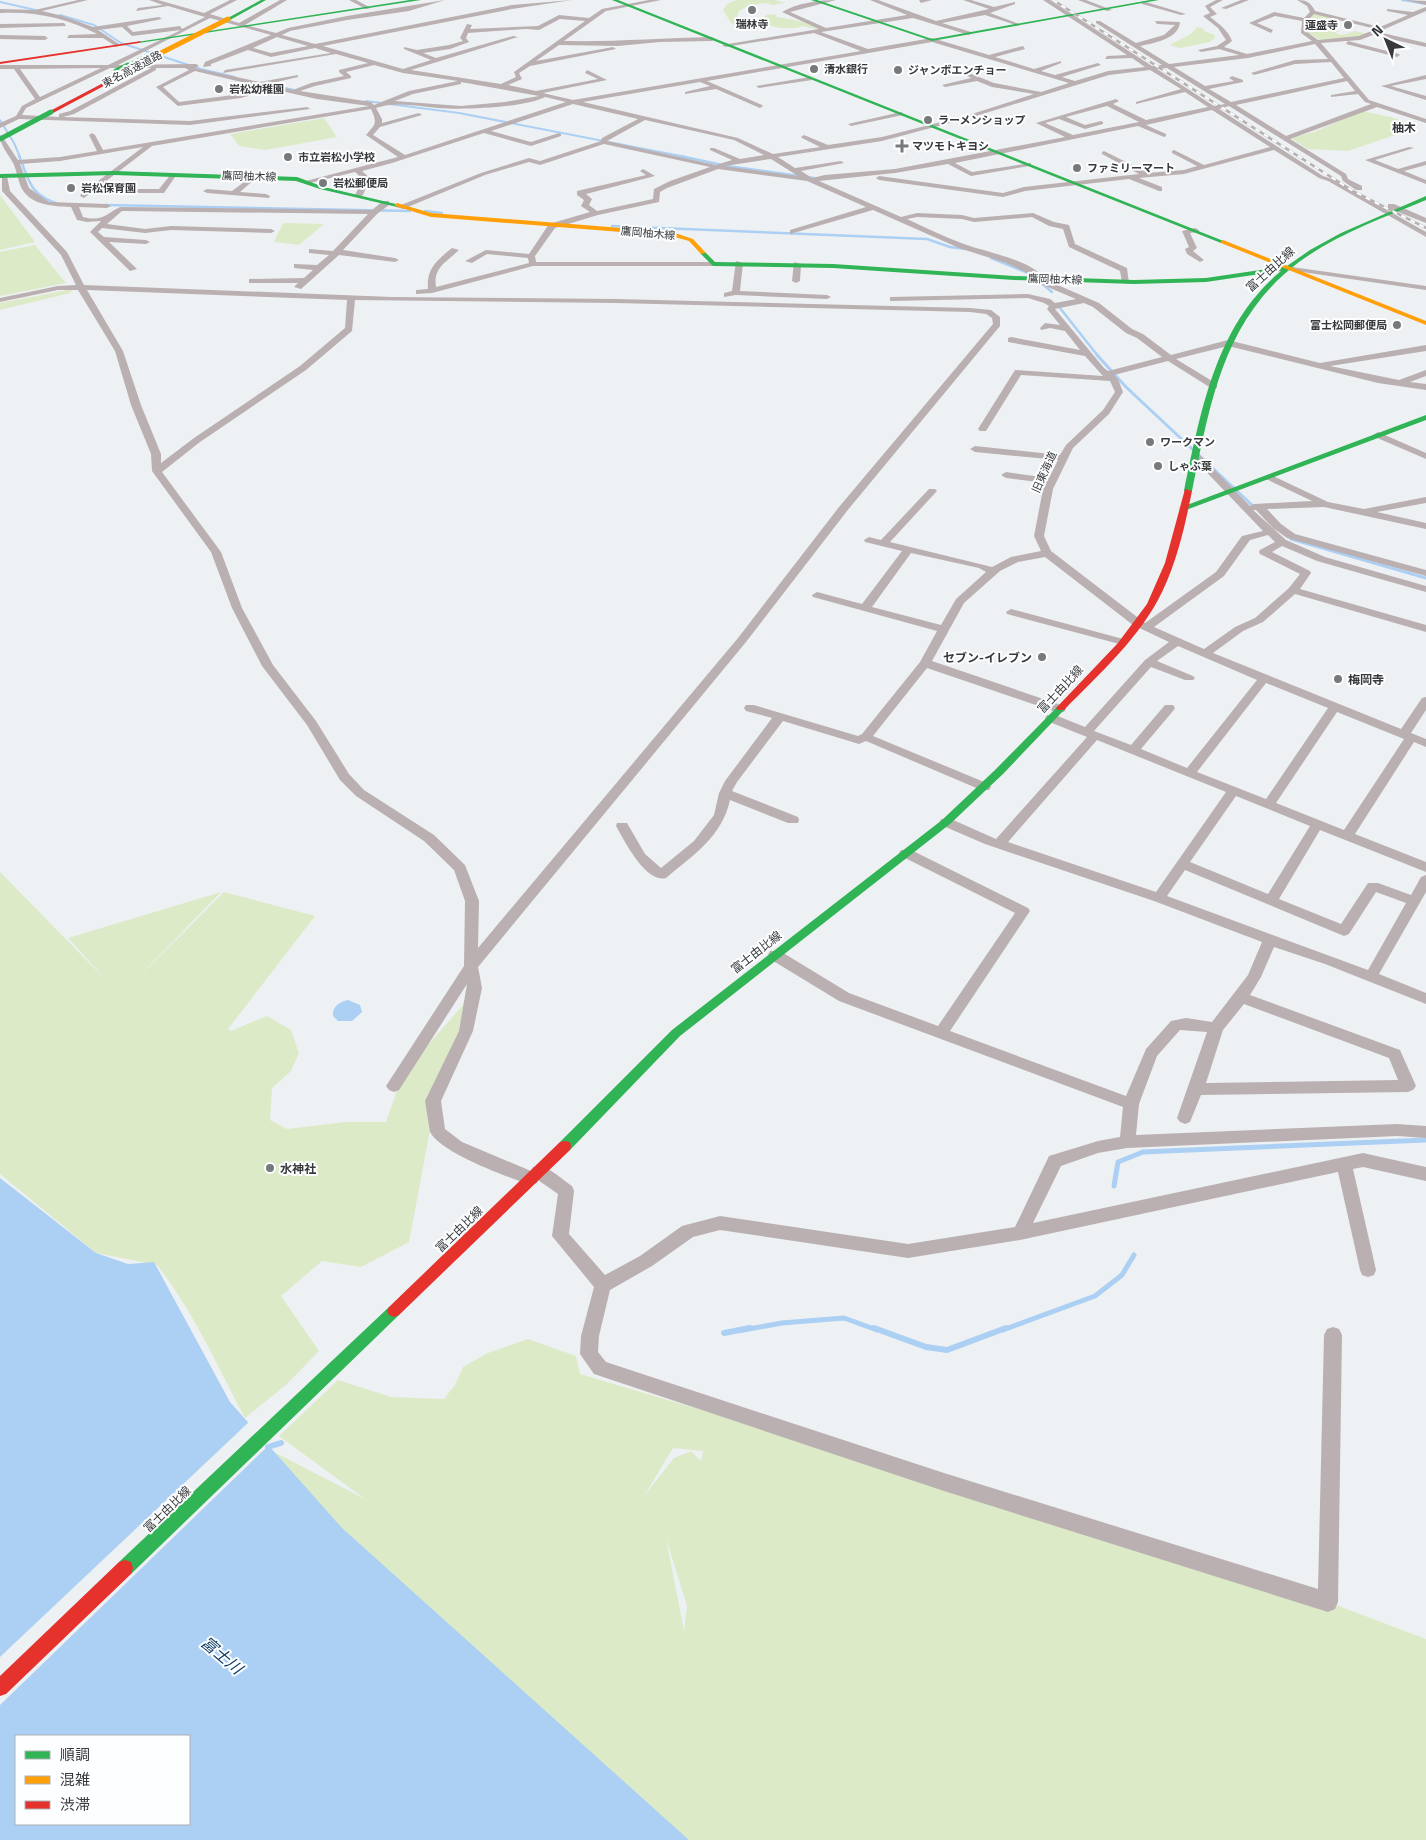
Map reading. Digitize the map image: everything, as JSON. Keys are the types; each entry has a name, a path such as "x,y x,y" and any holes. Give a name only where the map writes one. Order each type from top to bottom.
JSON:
{"main road":[{"name":"東名高速道路","path":"0,132 128,68 216,17 253,0"},
{"name":"東名高速道路","path":"216,17 264,0"},
{"path":"0,62 419,0"},
{"path":"614,0 1195,230 1426,324"},
{"path":"823,1 877,22 932,40 1157,0"},
{"name":"東名高速道路","path":"0,138 45,110"},
{"name":"鷹岡柚木線","path":"2,176 114,173 287,178 431,215 681,236 691,240 712,264 798,264 1039,279 1126,282 1194,281 1288,268"},
{"name":"富士由比線","path":"0,1688 535,1175 676,1033 946,822 985,787 1123,642 1142,625 1159,589 1184,508 1214,386 1228,344 1250,306 1288,268 1306,255 1350,232 1426,198"},
{"path":"1184,508 1426,417"}],"street":[{"path":"34,12 85,0"},
{"path":"157,0 373,64 403,71 536,93 736,139 773,157 805,177 962,246 1009,261 1036,274 1039,279 1096,305 1129,331 1140,336 1169,358 1214,386"},
{"path":"16,68 45,110 58,115 72,113 171,37 192,26 216,17 234,0"},
{"path":"242,26 284,0"},
{"path":"352,0 368,8"},
{"path":"274,88 241,96 178,104 159,88 195,67 209,65 207,63 248,48 274,35 302,27 408,9 442,0"},
{"path":"248,48 271,55 512,7 569,0"},
{"path":"500,86 520,78 516,73 604,10 658,0"},
{"path":"873,0 913,16 969,33"},
{"path":"921,1 929,0"},
{"path":"966,0 994,10"},
{"path":"982,5 994,0"},
{"path":"1046,0 1321,177 1394,212 1426,221"},
{"path":"1082,0 1109,10"},
{"path":"1201,50 1219,47 1229,42 1227,34 1206,16 1214,14 1207,7 1220,0"},
{"path":"1224,8 1246,0"},
{"path":"1300,0 1309,4 1316,13 1382,29"},
{"path":"1408,0 1426,3"},
{"path":"823,1 785,12 826,29"},
{"path":"937,22 986,13 1012,3"},
{"path":"1144,3 1183,14"},
{"path":"0,4 9,6 12,10"},
{"path":"138,10 170,5"},
{"path":"1271,32 1252,23 1274,14 1305,20 1329,7"},
{"path":"455,19 444,18 468,10 468,8"},
{"path":"44,10 56,12 72,9"},
{"path":"805,177 834,156 882,139 932,126 1108,73 1248,56 1316,41 1360,38 1426,9"},
{"path":"1,12 12,10 34,12 80,23 94,29 117,45"},
{"path":"1388,10 1413,14"},
{"path":"386,12 402,16"},
{"path":"986,13 1017,25"},
{"path":"1085,14 1344,175 1345,178 1426,234"},
{"path":"37,25 52,16"},
{"path":"418,52 450,47 467,41 463,38 474,16"},
{"path":"725,45 913,16"},
{"path":"466,31 526,27 539,28 559,17 588,20"},
{"path":"94,29 159,19"},
{"path":"1305,20 1304,33 1316,41 1345,73 1365,99 1376,105 1426,122"},
{"path":"0,26 63,25 90,22"},
{"path":"1136,45 1168,36 1176,29 1178,23 1157,22"},
{"path":"385,26 393,23"},
{"path":"123,25 132,34 192,26"},
{"path":"814,31 867,51"},
{"path":"1114,32 1123,31"},
{"path":"564,32 573,32"},
{"path":"535,34 545,33"},
{"path":"1373,33 1426,45"},
{"path":"69,37 104,36"},
{"path":"0,37 45,38"},
{"path":"403,71 515,38"},
{"path":"558,43 618,44 712,39"},
{"path":"306,182 390,162 572,102 932,40 1074,83"},
{"path":"1337,40 1397,55"},
{"path":"1402,49 1426,40"},
{"path":"528,65 596,53 636,42"},
{"path":"10,44 30,43"},
{"path":"1219,47 1248,56"},
{"path":"406,48 436,60"},
{"path":"989,57 1023,48"},
{"path":"225,72 336,54"},
{"path":"0,67 103,68 149,55"},
{"path":"0,126 18,117 45,110 67,85 103,68 149,55 274,88 371,104 460,108 505,104 545,96"},
{"path":"1187,55 1204,61"},
{"path":"1107,58 1133,56"},
{"path":"1254,73 1295,62 1333,60"},
{"path":"1035,71 1059,62"},
{"path":"295,91 322,82 350,77 341,71 373,64"},
{"path":"1055,77 1098,65"},
{"path":"195,67 240,76"},
{"path":"53,68 58,74"},
{"path":"536,93 604,80 587,72"},
{"path":"1406,72 1425,77"},
{"path":"1338,74 1345,73"},
{"path":"969,75 992,85 1041,94"},
{"path":"262,84 296,76"},
{"path":"1425,77 1384,86 1426,98"},
{"path":"1203,88 1241,82 1232,78"},
{"path":"62,79 67,85"},
{"path":"760,86 810,79"},
{"path":"945,86 977,79"},
{"path":"604,141 720,165 805,177 860,175 949,162 1139,124 1177,119 1285,92 1350,79"},
{"path":"701,80 758,106 742,109"},
{"path":"16,162 60,159 101,152 124,145 151,143 382,104 411,92 469,82"},
{"path":"788,89 822,83"},
{"path":"1318,85 1343,94"},
{"path":"687,93 716,87"},
{"path":"1272,88 1285,92"},
{"path":"1138,103 1186,90"},
{"path":"1333,96 1361,92"},
{"path":"724,100 737,97"},
{"path":"1073,138 1039,123 1116,101"},
{"path":"324,107 362,103"},
{"path":"1106,103 1147,123"},
{"path":"378,126 382,104"},
{"path":"1285,138 1308,132 1359,109 1376,105"},
{"path":"18,117 24,106 90,119 190,123 314,108"},
{"path":"1164,110 1177,119"},
{"path":"1409,116 1426,112"},
{"path":"1195,113 1203,116"},
{"path":"850,124 901,114"},
{"path":"403,157 369,135 378,126 419,115"},
{"path":"1124,118 1134,116"},
{"path":"1059,117 1085,127 1114,121"},
{"path":"400,207 483,174 529,160 540,162 604,141 644,118"},
{"path":"1139,124 1164,135"},
{"path":"482,131 531,144 559,135"},
{"path":"92,135 101,152"},
{"path":"804,137 834,156"},
{"path":"0,138 16,162 26,189 38,199 48,204 107,206"},
{"path":"84,196 151,143"},
{"path":"860,175 1003,195 1024,189 1074,182 1184,172 1274,148"},
{"path":"1411,148 1368,160 1426,182"},
{"path":"712,149 737,160"},
{"path":"1174,152 1203,167"},
{"path":"1398,152 1426,161"},
{"path":"1104,153 1146,176"},
{"path":"351,297 374,293 432,291 532,260 552,226 596,213 656,200 657,191 664,186 737,160 773,157 834,156"},
{"path":"1398,171 1426,161"},
{"path":"949,162 971,174 1029,164"},
{"path":"356,170 368,178 359,195"},
{"path":"596,213 585,206 588,199 580,193 652,176 643,171"},
{"path":"139,191 161,191 174,174"},
{"path":"2,176 6,191 64,254 80,287 119,350 136,405 156,454 157,471 216,552 237,608 268,666 312,724 344,778 360,793 429,838 460,868 472,901 471,966 475,988 466,1031 432,1101 438,1132 456,1147 535,1175 566,1191 560,1236 603,1285"},
{"path":"234,193 255,176"},
{"path":"1129,177 1159,189"},
{"path":"1330,180 1345,178"},
{"path":"207,191 266,196"},
{"path":"298,287 336,253 374,212 386,203"},
{"path":"74,205 80,218 87,220 107,219"},
{"path":"794,232 874,207"},
{"path":"133,269 94,232 120,209 374,212"},
{"path":"900,219 917,215 962,217 974,220 1033,216 1052,224 1066,227 1072,246 1124,270 1126,282"},
{"path":"101,226 145,231 171,228 270,231"},
{"path":"1195,230 1186,230 1193,248 1190,252 1200,260"},
{"path":"100,238 146,242"},
{"path":"432,291 430,276 434,267 455,250"},
{"path":"312,252 395,260"},
{"path":"469,261 486,252 532,260 712,264"},
{"path":"736,293 739,263"},
{"path":"796,281 798,264"},
{"path":"297,266 320,268"},
{"path":"1288,268 1426,288"},
{"path":"1391,283 1426,279"},
{"path":"252,281 306,280"},
{"path":"0,300 58,288 80,287 351,297 616,301 970,310 988,312 996,317 997,324 843,509 742,640 471,966 394,1086"},
{"path":"616,301 732,295 736,293 872,299 1028,296 1047,301 1053,306"},
{"path":"157,471 197,440 303,368 349,329 351,297"},
{"path":"1053,306 1084,300"},
{"path":"1053,306 1051,309 1087,354 1100,370 1110,377"},
{"path":"1044,328 1048,324 1067,328"},
{"path":"1011,340 1087,354"},
{"path":"983,428 1018,372 1110,377 1169,358 1228,344 1378,380 1426,386"},
{"path":"1321,365 1328,362 1426,348"},
{"path":"1399,383 1426,374"},
{"name":"旧東海道","path":"1046,553 1039,536 1041,517 1048,489 1069,447 1106,412 1119,392 1110,377"},
{"path":"1378,435 1426,456"},
{"path":"975,449 1064,458"},
{"path":"1196,456 1232,491 1269,532 1282,542 1321,559 1426,589"},
{"path":"1006,475 1052,481"},
{"path":"1269,477 1325,504 1426,526"},
{"path":"883,543 932,491"},
{"path":"1362,512 1426,500"},
{"path":"1246,506 1260,508 1325,504"},
{"path":"1260,508 1277,526 1291,536 1426,573"},
{"path":"1142,625 1220,574 1246,538 1269,532"},
{"path":"869,540 982,566 993,571"},
{"path":"1205,654 1239,628 1259,620 1293,590 1306,573 1264,552 1282,542"},
{"path":"865,608 909,549"},
{"path":"750,708 859,740 866,737 924,663 942,629 960,601 993,571 1015,559 1046,553 1142,625 1176,642 1426,743"},
{"path":"1293,590 1426,629"},
{"path":"817,595 942,629"},
{"path":"1011,612 1123,642"},
{"path":"999,844 1149,662 1176,642"},
{"path":"1149,662 1189,678"},
{"path":"924,663 1060,709"},
{"path":"1189,774 1264,678"},
{"path":"1346,836 1426,701"},
{"path":"1268,805 1335,706"},
{"path":"1133,751 1169,708"},
{"path":"622,826 640,857 661,875 699,844 720,816 725,793 731,781 779,718"},
{"path":"1051,718 1426,867"},
{"path":"866,737 985,787"},
{"path":"1159,898 1233,791"},
{"path":"725,793 793,820"},
{"path":"946,822 999,844 1159,898 1270,940 1330,960 1426,999"},
{"path":"1272,902 1318,825"},
{"path":"906,853 1023,911 980,978 940,1034"},
{"path":"1182,864 1344,932 1374,886 1414,901"},
{"path":"1371,976 1426,880"},
{"path":"1185,1118 1216,1028 1241,997 1254,977 1270,940"},
{"path":"775,955 844,997 1131,1104"},
{"path":"1196,1089 1408,1086 1395,1054 1241,997"},
{"path":"1127,1142 1131,1104 1151,1053 1176,1025 1186,1024 1216,1028"},
{"path":"1020,1233 1055,1161 1098,1147 1127,1142 1396,1130 1426,1132"},
{"path":"1333,1335 1328,1602 944,1482 600,1368 589,1354 590,1336 603,1285 646,1261 688,1231 720,1223 908,1251 1020,1233 1363,1160 1426,1174"},
{"path":"1344,1163 1368,1270"}],"green space":[{"path":"736,0 775,0 785,3 773,5 764,3 748,6 739,11 737,17 744,20 736,26 731,23 723,10 727,4"},
{"path":"1316,13 1340,20 1322,26 1339,31 1335,33 1342,35 1355,31 1367,34 1351,38 1320,40 1307,32 1310,17"},
{"path":"775,14 777,17 800,21 821,28 816,29 802,26 797,28 780,28 754,22 767,15"},
{"path":"1197,27 1203,28 1204,31 1215,35 1215,38 1210,42 1180,48 1169,45 1191,34"},
{"path":"1362,111 1391,117 1419,127 1348,151 1308,149 1290,138 1314,132"},
{"path":"324,118 337,137 266,150 239,146 230,134"},
{"path":"0,195 35,242 0,250"},
{"path":"283,223 324,224 299,245 274,242"},
{"path":"35,245 66,283 0,296 0,252"},
{"path":"73,289 70,293 0,310 0,303"},
{"path":"0,872 108,982 68,938 221,892 130,986 224,892 315,916 228,1029 231,1031 267,1016 291,1030 299,1053 291,1071 272,1088 270,1120 287,1129 346,1122 386,1122 403,1073 465,1003 453,1058 430,1130 409,1242 361,1267 322,1261 281,1296 319,1351 287,1384 245,1418 194,1320 157,1265 96,1253 0,1174"},
{"path":"528,1339 576,1356 580,1374 944,1482 1328,1602 1426,1639 1426,1840 608,1840 274,1452 365,1499 279,1436 338,1380 391,1397 444,1399 455,1385 463,1367 488,1353","holes":["673,1448 703,1451 701,1461 691,1451 674,1458 644,1496","666,1538 687,1606 684,1631"]}],"water":[{"path":"348,1000 360,1005 362,1012 352,1021 338,1021 333,1016 335,1007 339,1003"},
{"name":"富士川","path":"0,1178 96,1253 128,1264 154,1262 230,1402 342,1528 689,1840 0,1840"}],"pier":[{"path":"250,1421 270,1444 0,1705 0,1657"}],"waterway":[{"path":"1402,0 1426,4"},
{"path":"0,2 40,11"},
{"path":"60,15 94,25 121,43 201,69 235,77"},
{"path":"267,84 299,91"},
{"path":"366,101 459,113 686,157"},
{"path":"0,120 20,157"},
{"path":"19,156 36,191 41,196 58,204"},
{"path":"680,156 727,166 814,178"},
{"path":"105,205 410,211"},
{"path":"425,211 442,213"},
{"path":"612,226 927,239 950,247 965,249"},
{"path":"991,258 1028,273"},
{"path":"1040,282 1052,292"},
{"path":"1060,308 1098,356"},
{"path":"1097,355 1126,387 1252,505"},
{"path":"1291,539 1426,578"},
{"path":"1114,1186 1118,1162 1143,1152 1426,1140"},
{"path":"1003,1330 1095,1296 1122,1275 1134,1255"},
{"path":"743,1330 782,1323 844,1318 877,1330"},
{"path":"724,1333 750,1328"},
{"path":"874,1328 926,1347 947,1350 1006,1328"},
{"path":"268,1447 281,1443"}],"railway":[{"path":"1053,0 1353,191 1426,228"}],"traffic: fast":[{"path":"228,19 264,0"},
{"path":"139,42 419,0"},
{"path":"614,0 1223,242"},
{"path":"813,0 932,40 1157,0"},
{"path":"128,65 149,54"},
{"path":"116,71 128,65"},
{"path":"0,139 51,112"},
{"path":"0,176 114,173 297,179 322,188 397,205"},
{"path":"1188,491 1210,394 1232,335 1249,308 1270,284 1312,251 1360,226 1426,198"},
{"path":"703,253 713,264 833,266 1014,278 1134,282 1206,280 1288,268"},
{"path":"1183,508 1426,417"},
{"path":"565,1146 676,1033 946,822 999,772 1061,708"},
{"path":"125,1568 394,1311"}],"traffic: slow":[{"path":"155,56 228,19"},
{"path":"397,205 431,215 672,234 691,240 703,253"},
{"path":"1223,242 1426,323"}],"traffic: jam":[{"path":"0,63 139,42"},
{"path":"51,112 128,72"},
{"path":"1061,708 1121,645 1151,604 1169,563 1188,491"},
{"path":"394,1311 565,1146"},
{"path":"0,1688 125,1568"}],"place":[{"name":"瑞林寺","path":"752,10"},
{"name":"蓮盛寺","path":"1348,25"},
{"name":"清水銀行","path":"814,69"},
{"name":"ジャンボエンチョー","path":"898,70"},
{"name":"岩松幼稚園","path":"219,89"},
{"name":"ラーメンショップ","path":"928,120"},
{"name":"マツモトキヨシ","path":"902,146"},
{"name":"市立岩松小学校","path":"288,157"},
{"name":"ファミリーマート","path":"1077,168"},
{"name":"岩松郵便局","path":"323,183"},
{"name":"岩松保育園","path":"71,188"},
{"name":"富士松岡郵便局","path":"1397,325"},
{"name":"ワークマン","path":"1150,442"},
{"name":"しゃぶ葉","path":"1158,466"},
{"name":"セブン-イレブン","path":"1042,657"},
{"name":"梅岡寺","path":"1338,679"},
{"name":"水神社","path":"270,1168"}],"district":[{"name":"柚木","path":"1404,127"}]}
